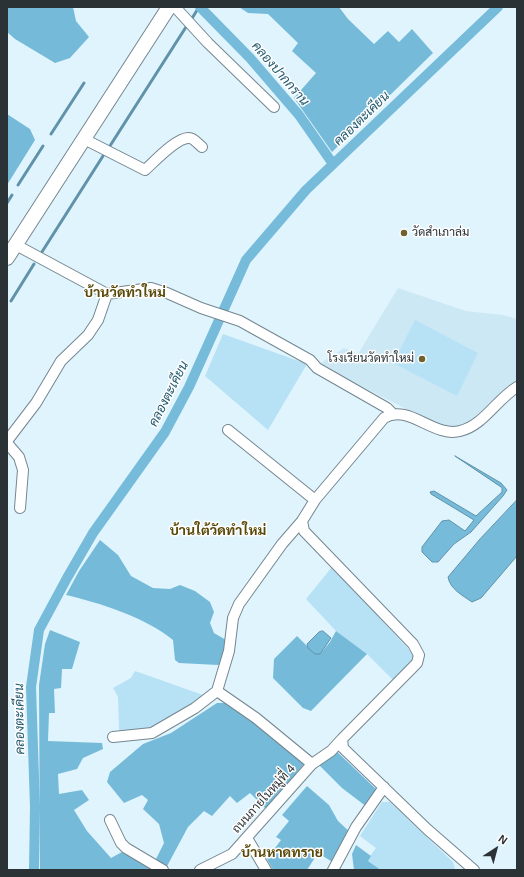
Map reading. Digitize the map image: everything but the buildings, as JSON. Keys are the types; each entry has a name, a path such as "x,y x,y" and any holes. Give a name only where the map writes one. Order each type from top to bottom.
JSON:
{"main road":[{"path":"7,258 168,7"}],"street":[{"path":"175,7 208,43 274,107"},
{"path":"84,139 146,170 173,145 184,139 189,138 202,147"},
{"path":"16,245 107,294 151,288 201,308 231,317 310,360 317,368 387,408 392,413"},
{"path":"20,508 23,470 19,457 7,442 36,403 61,361 91,330 98,320 107,294"},
{"path":"113,737 152,733 195,708 217,691 229,651 233,618 239,604 282,544 302,521 315,500 384,418 392,413 401,414 449,432 458,432 481,421 508,393 517,387"},
{"path":"228,430 315,500"},
{"name":"ถนนภายในหมู่ที่ 4","path":"200,870 232,854 312,764 331,751 417,663 419,655 413,644 304,531 302,521"},
{"path":"217,691 262,722 312,764"},
{"path":"342,739 343,748 427,829 474,870"},
{"path":"333,870 356,827 384,787"},
{"path":"110,820 121,842 126,848 163,870"},
{"path":"247,838 266,870"}],"shaded area":[{"path":"9,7 73,7 76,21 89,37 70,58 55,63 15,39 7,32 7,9"},
{"path":"239,7 339,7 348,19 374,44 388,31 399,42 412,29 433,53 332,152 294,98 316,73 292,51 298,43 268,14 248,13"},
{"path":"7,114 30,129 35,140 7,185"},
{"name":"โรงเรียนวัดทำใหม่","path":"398,288 466,311 503,315 517,319 517,387 485,416 459,428 440,426 343,377 321,363 344,348 358,354"},
{"path":"415,320 478,353 457,396 393,363"},
{"path":"223,334 307,364 268,430 205,376"},
{"path":"455,456 501,483 507,490 471,532 454,544 438,562 432,562 422,552 422,547 442,521 449,520 465,531 474,520 430,492 434,491 476,516 502,492 502,488"},
{"path":"517,500 517,556 481,598 472,602 451,585 448,577 480,539"},
{"path":"100,540 118,555 131,576 153,588 170,589 180,585 195,591 210,602 214,612 210,623 214,633 226,640 225,662 218,665 179,663 175,660 173,640 149,624 122,612 66,595 79,571"},
{"path":"332,567 414,655 413,665 395,682 367,654 336,631 306,599"},
{"path":"50,630 80,642 72,669 62,669 61,688 54,689 55,713 49,713 48,741 102,743 103,749 83,758 77,769 58,774 59,794 82,790 89,800 74,810 87,831 111,858 122,852 152,867 164,843 159,824 143,809 148,800 142,795 124,803 107,782 110,772 143,744 171,733 217,703 225,703 270,734 304,764 296,773 302,778 269,812 250,793 237,803 230,796 212,816 204,811 188,827 165,870 40,870 39,685 45,644"},
{"path":"323,631 331,638 320,654 315,654 308,648 307,644 319,632"},
{"path":"336,631 367,654 311,711 303,708 273,678 274,659 297,636 315,654 320,654 330,642"},
{"path":"135,671 206,696 148,731 122,733 119,729 118,697 113,688 131,678"},
{"path":"330,745 378,791 367,807 342,788 315,761"},
{"path":"307,786 329,805 338,821 351,833 334,863 318,853 307,870 273,870 267,859 281,840 276,837 289,821 282,815"},
{"path":"382,802 390,802 453,862 455,868 453,870 381,870 367,860 376,848 360,836"},
{"path":"356,845 371,856 368,861 381,870 354,870 352,854"}],"waterway":[{"path":"191,20 199,7"},
{"name":"คลองปากกราน","path":"200,7 250,58 299,115 333,164"},
{"name":"คลองตะเคียน","path":"34,870 35,807 31,687 39,630 93,533 165,432 189,387 246,260 306,190 498,7"},
{"path":"108,149 186,27"},
{"path":"51,134 84,83"},
{"path":"18,185 43,146"},
{"path":"40,255 103,156"},
{"path":"7,203 12,195"},
{"path":"11,301 34,264"}],"place":[{"name":"วัดสำเภาล่ม","path":"404,233"},
{"name":"โรงเรียนวัดทำใหม่","path":"422,359"}],"district":[{"name":"บ้านวัดทำใหม่","path":"125,293"},
{"name":"บ้านใต้วัดทำใหม่","path":"218,531"},
{"name":"บ้านหาดทราย","path":"282,853"}]}
